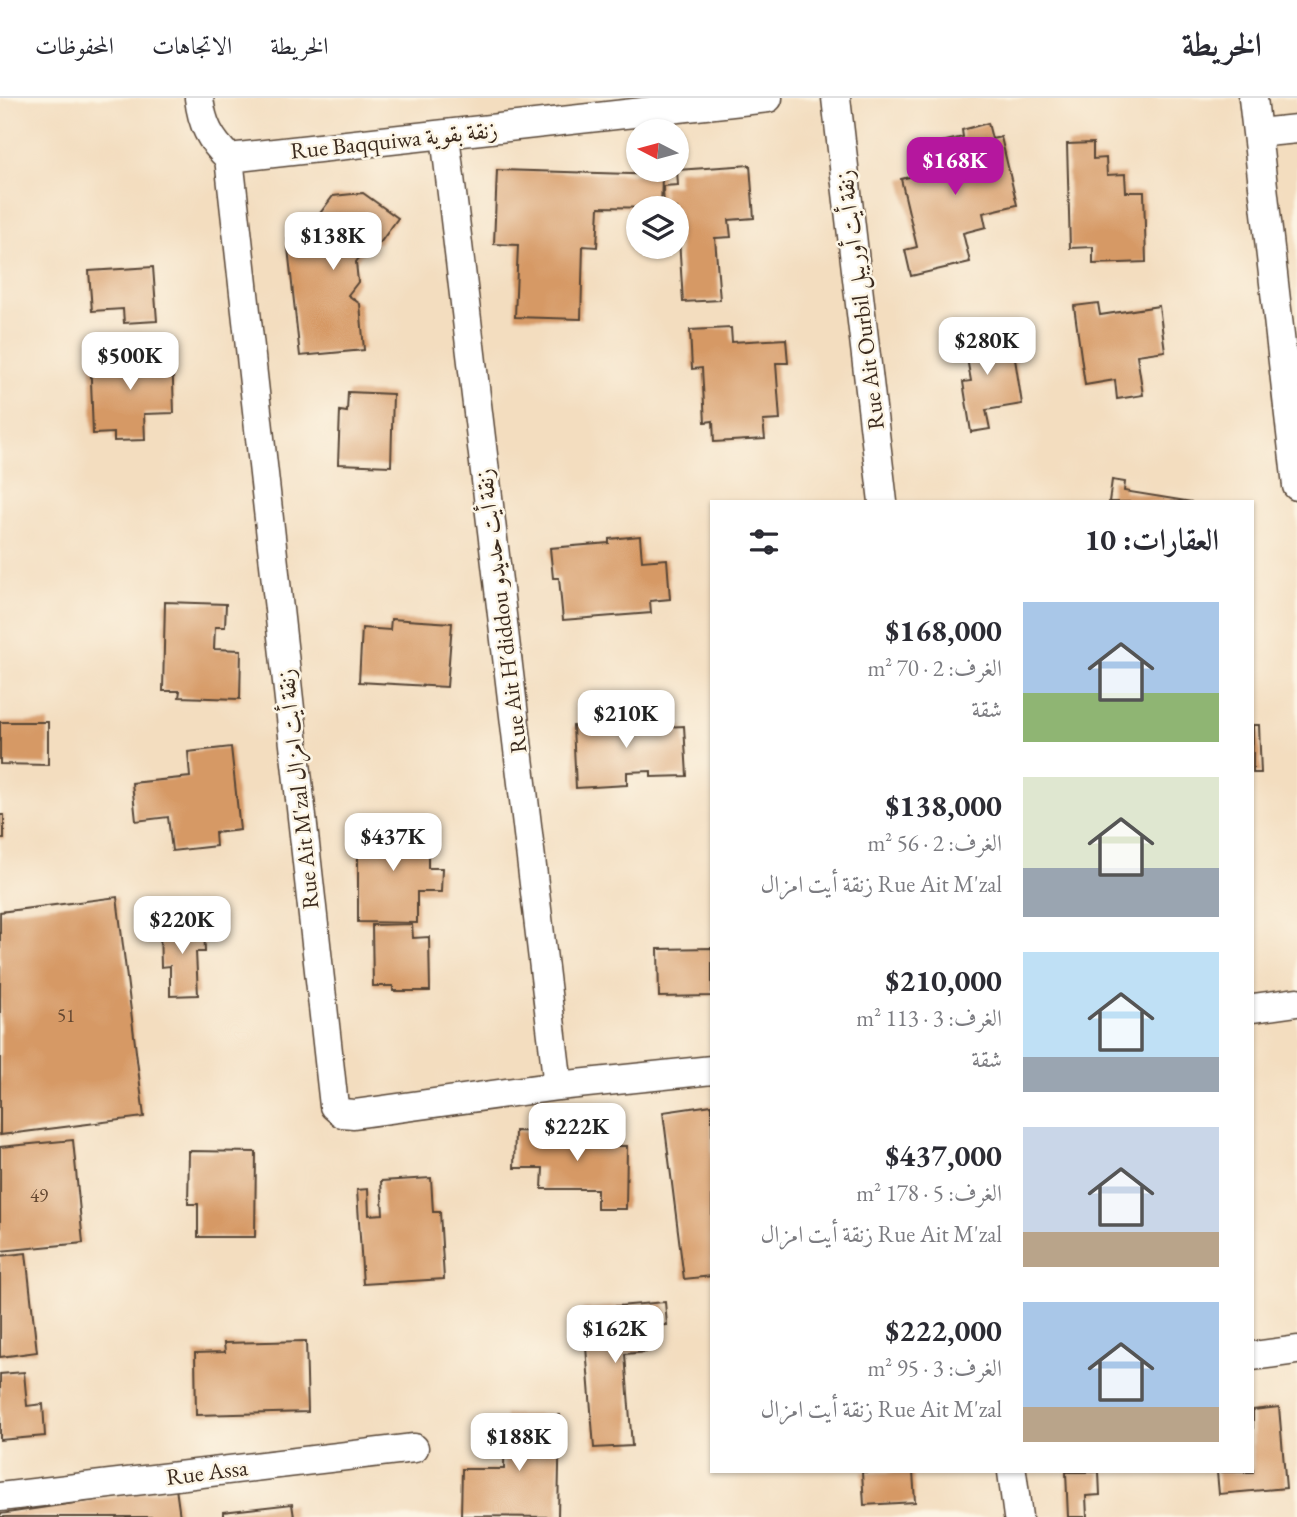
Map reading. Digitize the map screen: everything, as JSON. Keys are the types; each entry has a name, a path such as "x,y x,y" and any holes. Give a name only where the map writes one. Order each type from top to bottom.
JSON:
{"street":[{"path":"200,98 202,117 209,138 229,158"},
{"name":"Rue Baqquiwa زنقة بقوية","path":"229,158 768,98"},
{"name":"Rue Ait Ourbil زنقة أيت أوريبل","path":"836,98 883,500"},
{"path":"1253,98 1297,486"},
{"path":"1258,133 1297,128"},
{"name":"Rue Ait H´diddou زنقة أيت حديدو","path":"445,135 558,1086"},
{"name":"Rue Ait M'zal زنقة أيت امزال","path":"229,158 334,1107 342,1113 355,1114 558,1086 710,1070"},
{"path":"1254,1008 1297,1002"},
{"path":"1254,1356 1297,1350"},
{"name":"Rue Assa","path":"0,1497 414,1448"},
{"path":"1012,1473 1018,1517"}],"building":[{"path":"988,123 992,139 1001,137 1017,205 983,213 986,227 963,233 970,262 911,276 905,250 917,247 901,179 926,173 920,147 963,137 962,130"},
{"path":"1093,143 1093,159 1106,158 1107,175 1125,174 1126,192 1144,192 1146,262 1093,264 1093,247 1070,248 1067,144"},
{"path":"750,165 754,218 729,220 731,237 715,238 720,300 683,302 680,259 689,259 689,196 663,196 663,186 690,182 690,169"},
{"path":"497,170 626,174 626,182 662,182 661,196 626,196 626,207 599,207 597,247 583,246 581,319 515,317 518,245 494,244"},
{"path":"363,193 398,218 380,243 369,244 356,262 358,282 348,295 360,304 364,350 300,356 287,239 303,217 312,224 333,196"},
{"path":"153,267 157,321 124,323 123,309 92,311 89,271"},
{"path":"1098,303 1100,315 1159,306 1165,351 1137,355 1143,395 1117,399 1115,380 1085,385 1074,306"},
{"path":"979,325 983,351 1013,346 1022,404 986,410 990,429 971,432 963,382 971,381 966,352 956,354 952,329"},
{"path":"731,328 732,342 786,339 788,363 776,363 780,420 763,421 765,439 714,442 713,421 705,422 702,368 692,369 690,330"},
{"path":"172,351 174,413 144,414 145,440 114,441 114,433 93,434 90,354"},
{"path":"348,392 393,394 391,466 338,464 340,411 347,412"},
{"path":"1112,480 1125,482 1124,491 1180,500 1109,500"},
{"path":"640,536 642,561 667,559 670,599 650,601 651,613 563,620 559,578 553,578 550,548 609,543 609,539"},
{"path":"165,602 226,604 225,627 215,627 214,649 241,650 240,699 179,697 180,691 163,691"},
{"path":"391,619 452,623 447,687 359,682 362,628 390,630"},
{"path":"642,710 643,728 684,726 687,776 651,777 651,771 627,772 627,785 576,788 573,726 601,725 600,712"},
{"path":"0,722 48,722 48,765 0,764"},
{"path":"1254,725 1259,725 1261,773 1254,773"},
{"path":"231,747 240,830 215,833 216,846 172,851 168,817 136,821 132,783 190,777 188,752"},
{"path":"0,815 4,815 4,839 0,839"},
{"path":"378,819 417,819 417,850 428,850 428,868 442,868 441,892 417,892 417,923 358,922 358,830 378,830"},
{"path":"117,897 144,1117 0,1135 0,912"},
{"path":"204,924 205,952 196,952 198,995 170,996 170,966 161,967 160,926"},
{"path":"412,924 413,938 429,937 430,991 393,991 393,986 373,986 372,925"},
{"path":"710,948 710,996 659,997 658,949"},
{"path":"710,1105 710,1276 684,1279 663,1112"},
{"path":"515,1131 615,1133 614,1146 627,1146 626,1209 597,1209 597,1189 542,1189 543,1168 514,1168"},
{"path":"73,1140 83,1243 0,1251 0,1147"},
{"path":"189,1151 256,1152 255,1237 198,1237 198,1204 188,1204"},
{"path":"431,1178 433,1212 440,1212 444,1279 363,1284 357,1190 368,1189 369,1215 383,1214 381,1181"},
{"path":"26,1253 37,1352 0,1357 0,1256"},
{"path":"665,1302 667,1325 644,1326 646,1352 625,1354 632,1446 594,1448 583,1309"},
{"path":"306,1341 308,1412 196,1415 195,1353 225,1352 224,1343"},
{"path":"24,1372 27,1406 43,1404 45,1436 0,1440 0,1374"},
{"path":"1279,1407 1286,1488 1219,1494 1217,1473 1254,1473 1254,1410"},
{"path":"505,1414 560,1415 558,1517 461,1516 462,1469 504,1469"},
{"path":"862,1473 913,1473 915,1502 864,1505"},
{"path":"1066,1473 1099,1473 1100,1495 1086,1496 1087,1517 1068,1517"},
{"path":"176,1488 180,1517 0,1517 0,1514"},
{"path":"292,1504 294,1517 223,1517 223,1512"}]}
